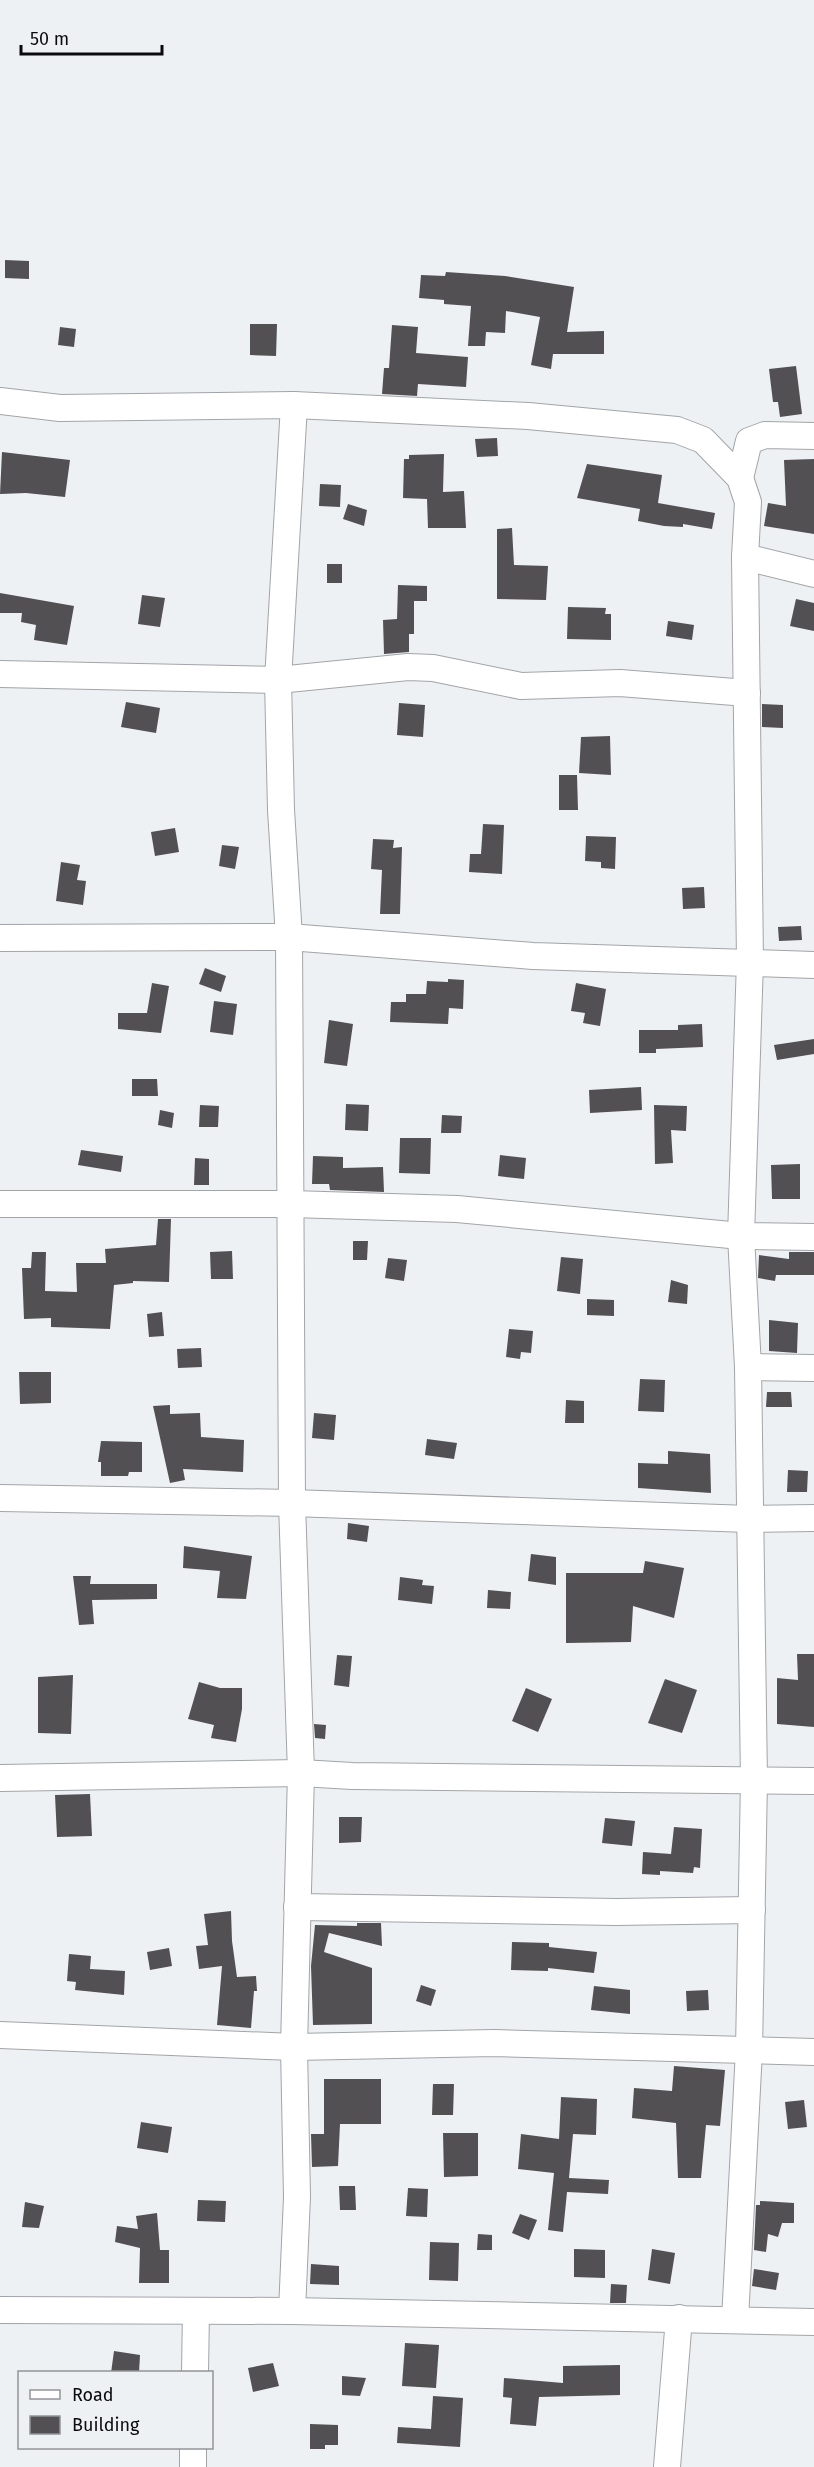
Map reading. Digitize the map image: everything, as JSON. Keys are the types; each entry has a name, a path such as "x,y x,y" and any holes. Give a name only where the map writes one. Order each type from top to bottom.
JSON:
{"street":[{"path":"0,401 60,408 294,405 528,416 677,430 703,440 740,478 748,502 745,556 750,961 741,1236 748,1367 754,1780 749,2050 735,2320"},
{"path":"292,2311 297,2197 294,2047 301,1773 292,1503 289,937 280,810 278,680 294,405"},
{"path":"740,478 749,441 765,435 814,436"},
{"path":"745,556 814,574"},
{"path":"0,674 278,680 425,667 521,686 620,683 747,693"},
{"path":"0,938 289,937 556,957 750,961 814,965"},
{"path":"0,1204 291,1204 501,1212 741,1236 814,1237"},
{"path":"748,1367 814,1368"},
{"path":"0,1498 292,1503 749,1519 814,1518"},
{"path":"0,1778 301,1773 352,1776 814,1781"},
{"path":"297,1907 616,1912 752,1910"},
{"path":"0,2035 294,2047 494,2043 814,2052"},
{"path":"0,2310 292,2311 814,2322"},
{"path":"195,2371 196,2311"},
{"path":"667,2467 679,2318"},
{"path":"193,2449 193,2467"}],"building":[{"path":"5,260 29,261 29,279 5,278"},
{"path":"446,272 505,276 574,287 567,332 604,331 604,354 553,354 551,369 531,365 540,317 506,311 505,333 486,332 485,346 468,346 471,306 444,304 444,300 419,298 421,275 445,276"},
{"path":"250,324 277,324 276,356 250,355"},
{"path":"392,325 418,327 416,353 468,357 466,387 418,384 417,396 382,394 384,368 389,368"},
{"path":"60,327 76,329 74,347 58,345"},
{"path":"796,366 802,414 780,417 778,402 773,402 769,369"},
{"path":"497,438 498,456 477,457 475,439"},
{"path":"2,452 70,460 65,497 26,493 0,494"},
{"path":"444,454 443,492 464,491 466,528 428,528 427,499 403,498 404,459 409,459 409,455"},
{"path":"814,459 814,534 764,526 768,503 786,506 784,460"},
{"path":"587,464 662,475 658,503 715,513 712,529 683,524 683,527 664,526 638,521 640,509 577,498"},
{"path":"320,484 341,485 340,507 319,506"},
{"path":"348,504 367,510 364,526 343,519"},
{"path":"512,528 514,565 548,566 546,600 497,599 497,529"},
{"path":"327,564 342,564 342,583 327,583"},
{"path":"398,585 427,586 427,601 414,601 414,634 409,634 409,652 384,654 383,620 397,619"},
{"path":"0,593 74,606 67,645 34,640 36,625 21,622 22,613 0,613"},
{"path":"142,595 165,598 160,627 138,624"},
{"path":"796,599 814,603 814,631 790,626"},
{"path":"568,607 606,608 605,614 611,614 611,640 567,639"},
{"path":"668,621 694,625 692,640 666,636"},
{"path":"126,702 160,708 156,733 121,727"},
{"path":"399,703 425,705 423,737 397,735"},
{"path":"762,704 783,705 783,728 762,727"},
{"path":"610,736 611,775 579,773 581,737"},
{"path":"559,775 577,775 578,810 559,810"},
{"path":"483,824 504,825 502,874 469,872 470,854 481,854"},
{"path":"175,828 179,852 155,856 151,832"},
{"path":"586,836 616,837 615,869 601,868 601,862 585,861"},
{"path":"373,839 394,840 393,848 402,847 400,914 380,914 382,870 371,869"},
{"path":"222,845 239,847 235,869 219,866"},
{"path":"61,862 80,865 77,880 86,881 83,905 56,901"},
{"path":"704,887 705,908 683,909 682,888"},
{"path":"801,926 802,940 779,941 778,927"},
{"path":"205,968 226,976 221,992 199,984"},
{"path":"448,979 464,980 463,1009 449,1008 448,1024 390,1022 391,1002 406,1002 406,994 426,994 427,981 448,982"},
{"path":"152,983 169,986 161,1033 118,1029 118,1013 147,1013"},
{"path":"576,983 606,989 600,1026 583,1023 585,1013 571,1011"},
{"path":"214,1001 237,1004 233,1035 210,1032"},
{"path":"329,1020 353,1024 347,1066 324,1063"},
{"path":"702,1024 703,1047 656,1049 656,1053 639,1053 639,1030 678,1030 678,1025"},
{"path":"814,1039 814,1054 777,1060 774,1045"},
{"path":"132,1079 157,1079 158,1096 132,1096"},
{"path":"641,1087 642,1110 590,1113 589,1090"},
{"path":"346,1104 369,1105 368,1131 345,1130"},
{"path":"200,1105 219,1106 218,1127 199,1127"},
{"path":"654,1105 687,1106 686,1131 671,1130 673,1163 655,1164"},
{"path":"160,1110 174,1113 172,1128 158,1125"},
{"path":"442,1115 462,1116 461,1133 441,1133"},
{"path":"400,1138 431,1138 430,1174 399,1173"},
{"path":"81,1150 123,1156 121,1172 78,1165"},
{"path":"500,1155 526,1158 524,1179 498,1176"},
{"path":"313,1156 343,1157 343,1168 383,1167 384,1192 330,1190 329,1184 312,1184"},
{"path":"195,1158 209,1159 209,1185 194,1185"},
{"path":"800,1164 800,1199 772,1199 771,1165"},
{"path":"158,1219 171,1219 169,1282 133,1281 133,1283 114,1285 110,1329 51,1327 51,1318 24,1319 22,1268 31,1268 32,1252 46,1252 45,1291 77,1292 76,1263 106,1263 105,1249 156,1245"},
{"path":"353,1241 368,1241 367,1260 353,1260"},
{"path":"232,1251 233,1279 211,1279 210,1252"},
{"path":"789,1252 814,1252 814,1275 776,1275 775,1281 758,1278 759,1255 789,1259"},
{"path":"561,1257 583,1259 580,1294 557,1291"},
{"path":"388,1258 407,1260 404,1281 385,1278"},
{"path":"671,1280 688,1285 687,1304 668,1302"},
{"path":"587,1299 614,1300 614,1316 587,1315"},
{"path":"162,1312 164,1336 149,1337 147,1314"},
{"path":"769,1320 798,1323 797,1353 769,1351"},
{"path":"509,1329 533,1331 531,1353 521,1352 520,1359 506,1357"},
{"path":"201,1348 202,1367 178,1368 177,1349"},
{"path":"19,1372 51,1372 51,1403 20,1404"},
{"path":"640,1379 665,1380 664,1412 638,1411"},
{"path":"767,1392 791,1392 792,1407 766,1407"},
{"path":"566,1400 584,1401 584,1423 565,1423"},
{"path":"170,1405 170,1414 200,1413 201,1437 244,1440 243,1472 183,1469 185,1480 170,1483 153,1406"},
{"path":"314,1413 336,1415 334,1440 312,1438"},
{"path":"427,1439 457,1443 454,1459 425,1455"},
{"path":"101,1441 142,1442 142,1472 129,1472 128,1476 101,1476 101,1462 98,1462"},
{"path":"668,1451 710,1454 711,1493 638,1488 638,1463 668,1464"},
{"path":"788,1470 808,1471 807,1492 787,1492"},
{"path":"348,1523 369,1526 367,1542 347,1539"},
{"path":"184,1546 252,1556 246,1599 217,1598 220,1571 183,1568"},
{"path":"531,1554 556,1557 556,1585 528,1581"},
{"path":"645,1561 684,1568 674,1618 633,1606 631,1642 566,1643 566,1573 643,1573"},
{"path":"73,1576 91,1576 90,1584 157,1584 157,1599 92,1600 94,1624 79,1625"},
{"path":"400,1577 423,1580 422,1585 434,1586 432,1604 398,1600"},
{"path":"488,1590 511,1592 510,1609 487,1608"},
{"path":"797,1654 814,1654 814,1727 777,1724 777,1678 798,1680"},
{"path":"337,1655 352,1656 349,1687 334,1685"},
{"path":"73,1675 71,1734 38,1733 38,1677"},
{"path":"665,1679 697,1690 682,1733 648,1723"},
{"path":"199,1682 220,1688 242,1688 242,1709 236,1742 211,1738 214,1725 188,1719"},
{"path":"526,1688 552,1699 538,1732 512,1721"},
{"path":"314,1724 326,1725 325,1739 315,1738"},
{"path":"90,1794 92,1836 57,1837 55,1795"},
{"path":"339,1817 362,1817 361,1842 339,1843"},
{"path":"605,1818 635,1821 632,1846 602,1843"},
{"path":"674,1827 702,1829 700,1868 694,1867 693,1873 660,1871 660,1875 642,1874 643,1852 671,1854"},
{"path":"231,1911 237,1977 256,1976 257,1991 254,1991 251,2028 217,2025 222,1966 199,1969 196,1946 208,1945 204,1914"},
{"path":"357,1923 381,1923 382,1946 329,1933 324,1952 372,1968 372,2024 313,2025 311,1966 315,1925 357,1926"},
{"path":"512,1942 549,1943 549,1947 597,1952 594,1973 548,1968 548,1971 511,1970"},
{"path":"169,1948 172,1966 150,1970 147,1952"},
{"path":"69,1954 91,1956 90,1969 125,1971 124,1995 75,1990 76,1982 67,1981"},
{"path":"421,1985 436,1990 431,2006 416,2001"},
{"path":"594,1986 630,1990 630,2014 591,2010"},
{"path":"708,1990 709,2010 687,2011 686,1991"},
{"path":"674,2066 725,2070 720,2126 706,2125 701,2178 678,2178 676,2123 632,2118 634,2088 672,2091"},
{"path":"324,2079 381,2079 381,2124 340,2124 338,2166 312,2167 311,2134 324,2134"},
{"path":"433,2084 454,2084 453,2115 432,2115"},
{"path":"561,2097 597,2099 596,2135 573,2134 569,2178 609,2180 608,2194 567,2192 563,2232 548,2230 554,2173 518,2169 521,2134 559,2139"},
{"path":"804,2100 807,2127 788,2129 785,2102"},
{"path":"141,2122 172,2127 168,2153 137,2148"},
{"path":"443,2133 478,2133 478,2176 444,2177"},
{"path":"339,2186 355,2186 356,2210 340,2210"},
{"path":"408,2188 428,2189 427,2217 406,2216"},
{"path":"198,2200 226,2201 225,2222 197,2221"},
{"path":"760,2201 794,2203 794,2223 782,2223 778,2237 768,2234 766,2252 754,2250 756,2205 760,2205"},
{"path":"25,2202 44,2206 39,2228 22,2227"},
{"path":"157,2213 160,2250 169,2250 169,2283 139,2283 140,2248 115,2242 117,2226 138,2229 136,2216"},
{"path":"520,2214 537,2220 529,2240 512,2233"},
{"path":"478,2234 492,2235 492,2250 477,2250"},
{"path":"430,2242 459,2243 458,2281 429,2280"},
{"path":"574,2249 605,2250 605,2278 574,2277"},
{"path":"652,2249 675,2253 670,2284 648,2280"},
{"path":"311,2264 339,2266 339,2285 310,2284"},
{"path":"754,2269 779,2273 776,2290 752,2286"},
{"path":"611,2284 627,2285 626,2303 610,2303"},
{"path":"405,2343 439,2345 436,2388 402,2386"},
{"path":"114,2351 140,2355 139,2371 111,2371"},
{"path":"273,2363 279,2386 253,2392 248,2368"},
{"path":"620,2365 620,2395 539,2397 536,2426 510,2424 512,2398 503,2397 504,2378 563,2383 563,2366"},
{"path":"342,2376 366,2378 360,2396 342,2395"},
{"path":"433,2396 463,2398 460,2447 397,2443 398,2427 431,2429"},
{"path":"310,2424 338,2425 338,2445 325,2445 325,2449 310,2449"}]}
